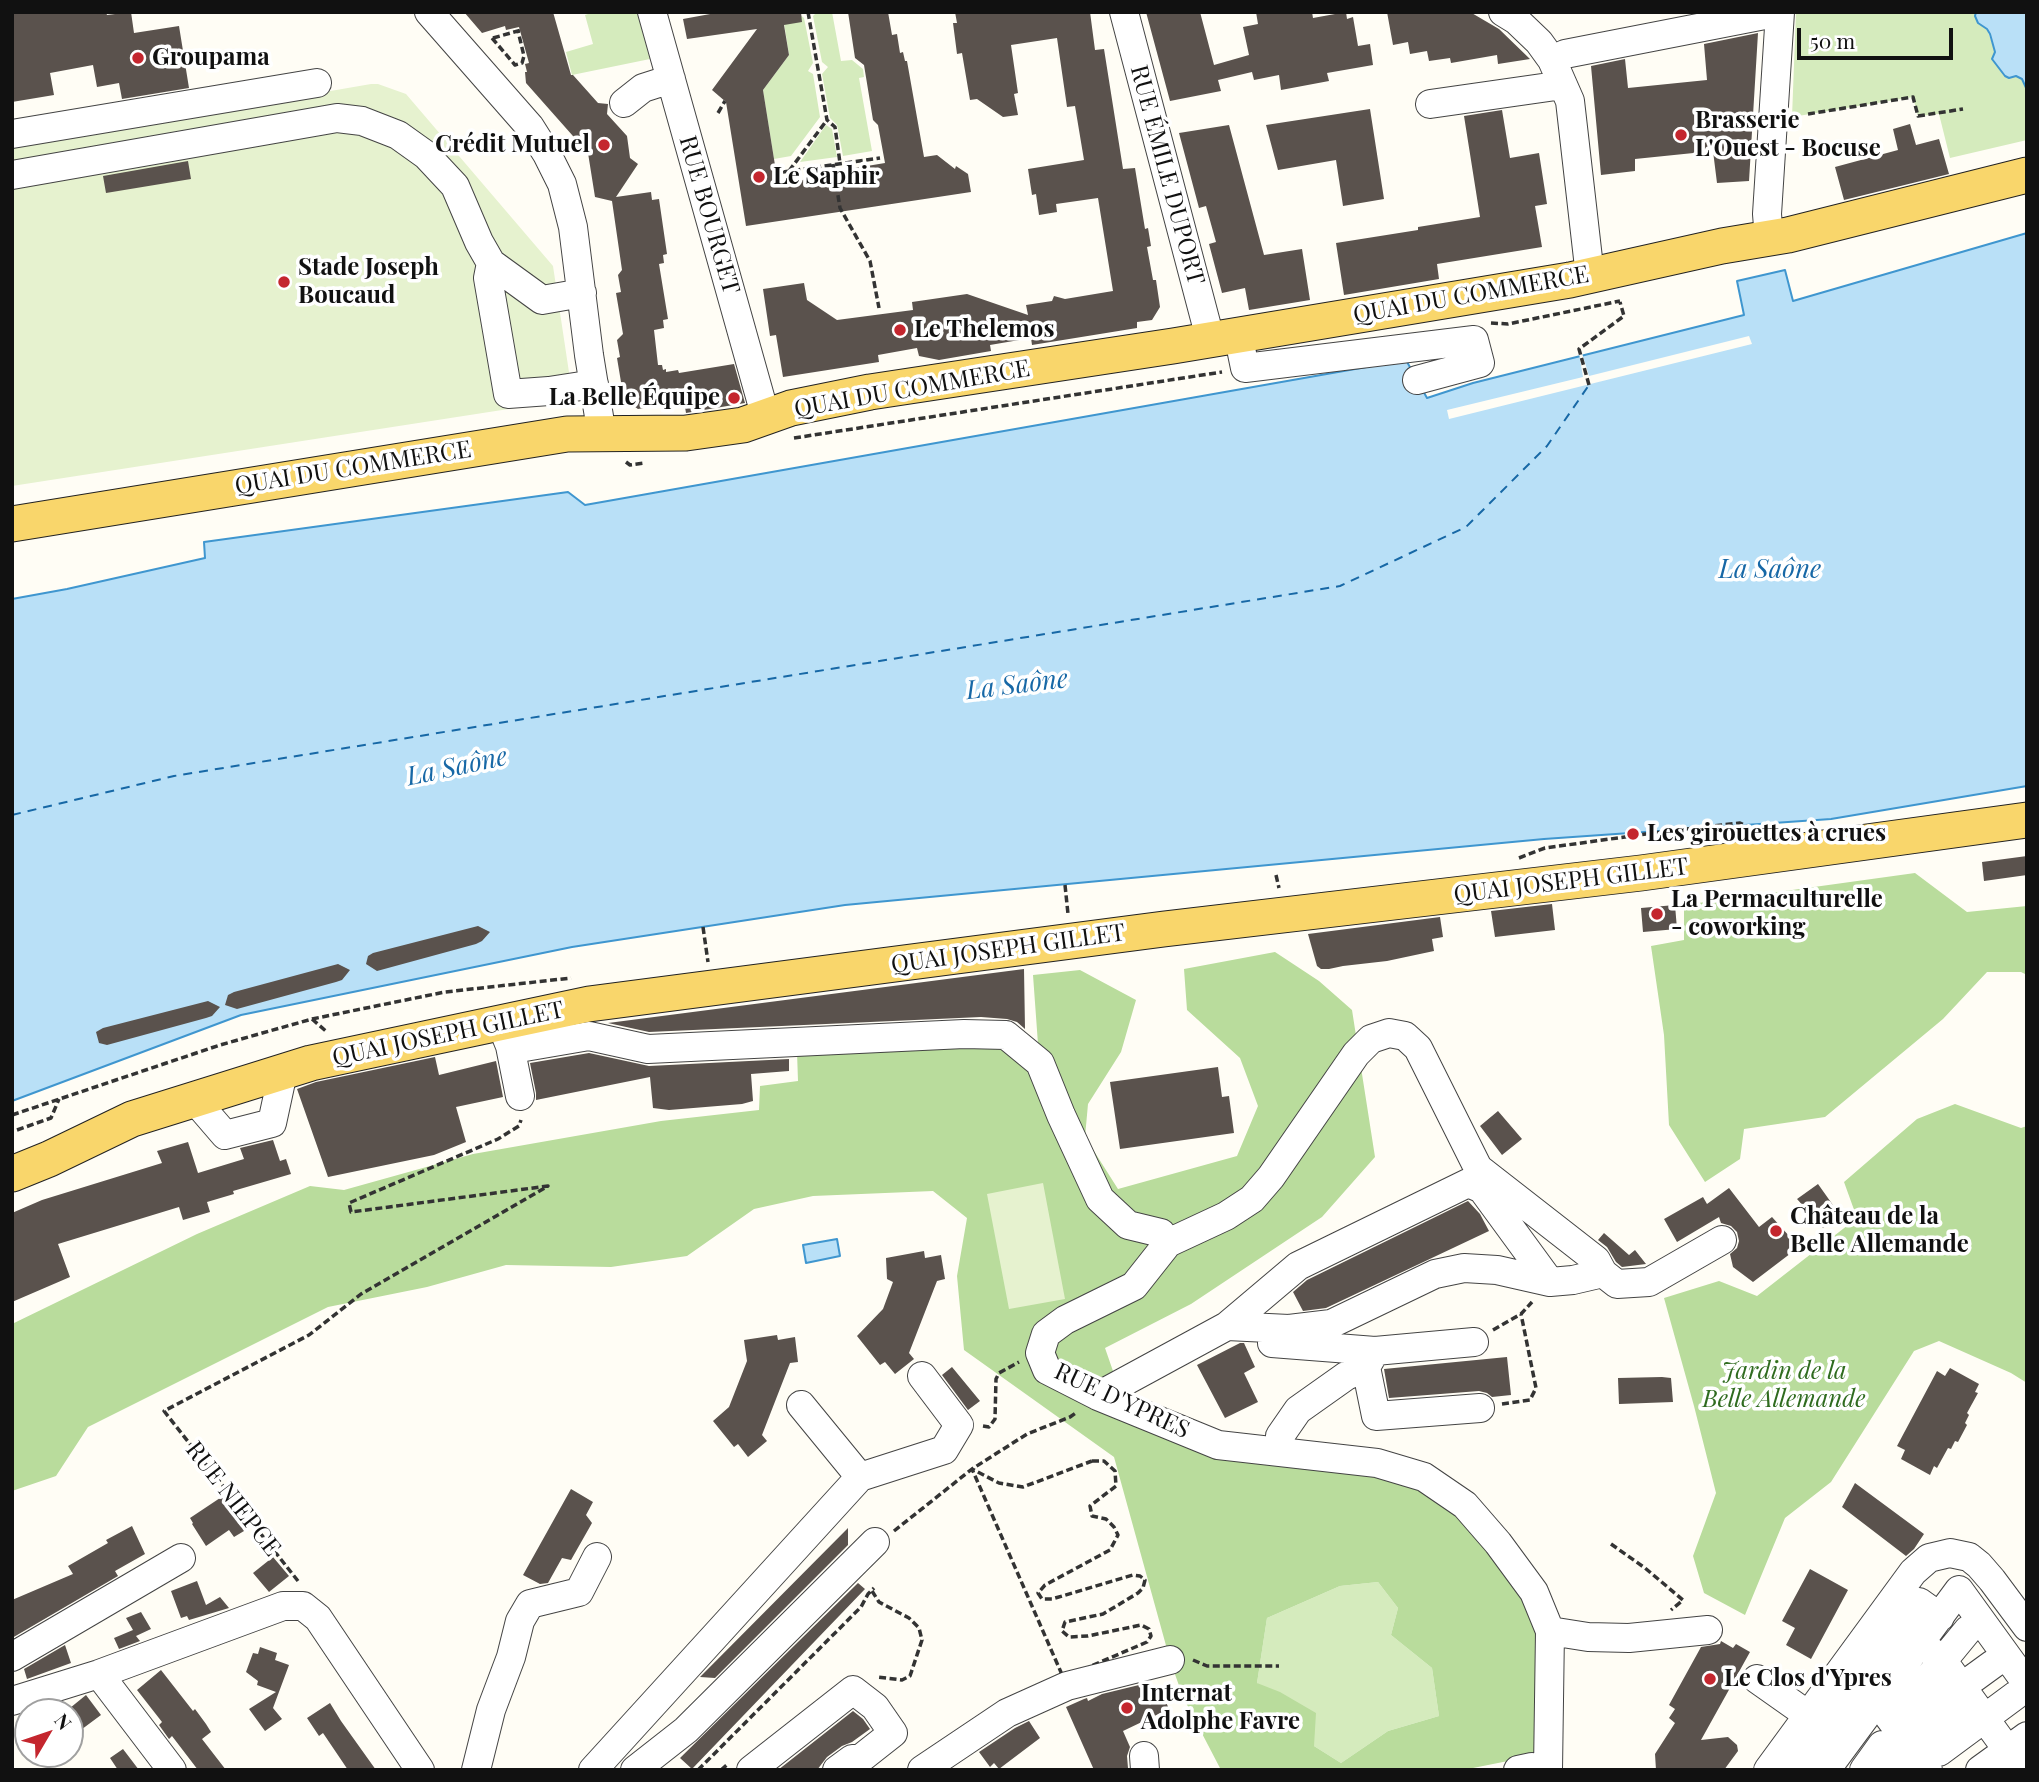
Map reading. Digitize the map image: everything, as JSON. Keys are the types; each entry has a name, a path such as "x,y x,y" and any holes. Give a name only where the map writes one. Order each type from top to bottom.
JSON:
{"main road":[{"name":"QUAI DU COMMERCE","path":"12,524 546,436 686,433 743,425 777,428 791,408 870,392 1003,373 1590,276 1722,246 1788,236 2027,175"},
{"name":"QUAI JOSEPH GILLET","path":"12,1174 132,1119 311,1063 506,1035 602,1003 1164,929 1655,872 2027,820"}],"street":[{"path":"429,12 530,127 562,184 573,228 602,435"},
{"name":"RUE BOURGET","path":"652,12 718,247 777,428"},
{"name":"RUE ÉMILE DUPORT","path":"1124,12 1224,336 1245,369 1474,340 1480,363 1417,380"},
{"path":"1503,12 1516,20 1539,42 1558,73 1570,101 1590,276"},
{"path":"1558,73 1564,54 1780,12 1767,214 1769,239"},
{"path":"1430,104 1558,73"},
{"path":"624,103 643,88 671,79"},
{"path":"12,134 317,83"},
{"path":"12,174 337,118 362,121 398,135 426,155 455,186 491,263 542,300 582,293"},
{"path":"491,263 488,278 508,394 594,384"},
{"path":"506,1035 519,1048 589,1035 648,1049 964,1034 1006,1035 1040,1063 1100,1199 1128,1225 1161,1233 1168,1242 1226,1216 1252,1199 1271,1177 1356,1054 1371,1039 1389,1033 1405,1036 1418,1048 1478,1168 1597,1259 1603,1273 1617,1284 1649,1282 1722,1240"},
{"path":"506,1035 520,1096"},
{"path":"1098,1396 1238,1327 1298,1266 1468,1183 1482,1189 1550,1283"},
{"name":"RUE D'YPRES","path":"1168,1242 1134,1286 1065,1320 1046,1334 1040,1353 1047,1370 1098,1396 1218,1445 1377,1463 1424,1477 1465,1505 1498,1543 1534,1592 1550,1631 1533,1769"},
{"path":"1238,1327 1289,1329 1331,1324 1435,1274 1464,1268 1497,1270 1550,1283 1603,1273"},
{"path":"1238,1327 1274,1344 1371,1359 1474,1342"},
{"path":"1371,1359 1376,1416 1480,1408"},
{"path":"1280,1436 1298,1410 1371,1359"},
{"path":"593,1770 860,1477 944,1450 959,1425 922,1376"},
{"path":"801,1405 860,1477"},
{"path":"635,1770 686,1730 875,1542"},
{"path":"1768,1770 1913,1572 1929,1558 1950,1553 1969,1557 1992,1580 2027,1627"},
{"path":"476,1770 491,1710 511,1657 520,1621 530,1604 579,1592 597,1557"},
{"path":"12,1657 181,1558"},
{"path":"1799,1770 1864,1705 1920,1642 1959,1590 2002,1673 1994,1727 1980,1770"},
{"path":"12,1701 99,1674 303,1597 420,1770"},
{"path":"1826,1770 1919,1602 1940,1617"},
{"path":"1550,1631 1588,1637 1629,1638 1709,1630"},
{"path":"1920,1642 1994,1727"},
{"path":"922,1769 1006,1713 1066,1686 1170,1660"},
{"path":"1994,1727 2002,1673"},
{"path":"1994,1727 2002,1673"},
{"path":"99,1674 172,1770"},
{"path":"1757,1679 1808,1715"},
{"path":"751,1770 853,1690 875,1707 893,1733 851,1766"},
{"path":"1864,1705 1932,1749"},
{"path":"1932,1749 1994,1727"},
{"path":"1932,1749 1994,1727"},
{"path":"1864,1770 1882,1745 1898,1769"}],"path":[{"path":"808,12 827,120 835,127 841,163"},
{"path":"519,30 523,50 522,63 515,65 490,39 519,30"},
{"path":"1808,114 1913,97 1918,116 1963,110"},
{"path":"718,113 725,101"},
{"path":"827,120 786,171 880,158"},
{"path":"833,164 840,208 870,261 879,308"},
{"path":"1589,385 1579,349 1624,316 1620,301"},
{"path":"777,428 1217,373"},
{"path":"1276,875 1279,890"},
{"path":"1065,885 1068,916"},
{"path":"703,927 708,962"},
{"path":"12,1115 59,1098 51,1118 17,1130"},
{"name":"RUE NIEPCE","path":"303,1597 164,1411 309,1335 361,1294 548,1186 351,1212 349,1203 498,1139 519,1126"},
{"path":"1474,1342 1521,1314 1550,1283"},
{"path":"1480,1408 1530,1400 1536,1388 1521,1314"},
{"path":"959,1425 972,1420 989,1427 997,1412 996,1379 999,1373 1009,1365 1026,1359"},
{"path":"875,1542 900,1528 972,1469 1027,1434 1070,1417 1098,1396"},
{"path":"1092,1461 1104,1461 1115,1471 1116,1486 1090,1506 1092,1516 1106,1519 1118,1535 1110,1550 1045,1585 1038,1593 1042,1599 1052,1599 1133,1575 1139,1576 1144,1580 1143,1588 1138,1593 1103,1614 1065,1622 1062,1631 1069,1637 1088,1636 1141,1625 1149,1629 1151,1636 1147,1642 1091,1666 1066,1686 972,1469 999,1483 1023,1487 1092,1461"},
{"path":"1611,1544 1683,1600 1663,1617"},
{"path":"698,1770 861,1607 873,1590 879,1602 909,1618 919,1628 922,1640 911,1676"},
{"path":"1170,1660 1185,1657 1206,1666 1279,1667"}],"green space":[{"path":"594,12 637,12 650,59 572,75 566,52 593,44 585,15"},
{"path":"817,12 832,12 841,61 852,60 863,69 864,77 859,78 872,151 843,156 837,125 830,118 822,74 828,67 822,62 813,16"},
{"path":"1796,12 1976,12 1975,16 1987,29 1995,52 2009,78 2016,76 2025,83 2027,140 1950,158 1939,114 1918,116 1913,97 1792,117"},
{"path":"799,14 804,18 813,63 808,71 813,74 820,117 791,156 774,159 763,90 789,55 783,16"},
{"name":"Stade Joseph Boucaud","path":"371,84 406,94 553,266 573,399 12,486 12,146"},
{"path":"826,125 832,129 837,157 800,162"},
{"path":"1915,873 1967,912 2027,906 2027,975 2021,972 1987,972 1943,1019 1825,1117 1744,1129 1740,1159 1705,1182 1669,1125 1664,1035 1651,946 1684,940 1684,905"},
{"path":"1275,952 1319,981 1352,1010 1375,1157 1322,1217 1191,1304 1105,1348 1130,1420 1375,1472 1420,1487 1453,1509 1515,1585 1539,1633 1538,1755 1463,1770 1221,1770 1183,1697 1170,1660 1114,1457 964,1350 957,1276 967,1218 933,1191 813,1196 754,1209 687,1256 611,1267 506,1265 427,1287 328,1307 88,1427 56,1476 12,1491 12,1324 197,1234 310,1186 344,1190 473,1154 661,1121 759,1110 760,1086 798,1081 797,1052 1038,1044 1033,975 1080,970 1136,1000 1121,1052 1088,1104 1085,1137 1118,1189 1237,1156 1258,1106 1240,1058 1187,1010 1184,969","holes":["1378,1582 1398,1608 1391,1635 1432,1668 1439,1716 1388,1731 1341,1763 1314,1746 1316,1713 1280,1692 1257,1683 1267,1618 1340,1586"]},
{"name":"Jardin de la Belle Allemande","path":"1955,1104 2021,1128 2027,1126 2027,1383 2011,1373 1939,1341 1914,1351 1831,1482 1785,1518 1745,1615 1704,1593 1693,1556 1716,1493 1664,1298 1719,1281 1757,1296 1857,1218 1844,1182 1917,1119"},
{"path":"1043,1183 1065,1299 1009,1309 987,1194"},
{"path":"1378,1582 1398,1608 1391,1635 1432,1668 1439,1716 1388,1731 1341,1763 1314,1746 1257,1683 1267,1618 1340,1586"}],"water":[{"path":"1976,12 2027,12 2027,90 2022,79 2005,76 1992,59 1995,52 1990,34 1978,23"},
{"name":"La Saône","path":"2027,233 2027,786 1831,819 1544,839 845,905 572,947 241,1015 12,1101 12,599 205,558 204,542 568,492 585,505 1406,360 1427,398 1473,383 1744,315 1737,281 1785,270 1793,301"},
{"path":"837,1239 840,1256 806,1263 803,1245"}],"pier":[{"path":"1749,336 1752,344 1449,419 1447,410 1583,377 1579,353 1582,353 1589,376"}],"building":[{"name":"Groupama","path":"12,12 106,12 107,15 131,12 134,33 179,26 189,88 122,99 119,83 97,87 93,65 50,73 54,95 12,102"},
{"path":"464,12 553,12 571,75 598,103 608,104 607,114 627,136 630,158 638,164 616,197 651,192 652,200 659,199 667,254 663,255 664,263 659,264 668,319 663,320 664,328 654,330 658,365 662,365 666,372 678,370 679,373 734,364 745,403 686,413 684,401 638,409 628,402 617,358 620,357 617,340 623,334 616,293 621,292 618,275 622,270 612,201 595,197 588,153 526,83 525,64 529,63 519,27 506,30 505,26 482,33"},
{"path":"721,12 801,12 802,22 784,25 789,55 763,90 778,184 885,163 878,125 873,120 864,65 855,58 848,12 888,12 892,35 897,34 900,53 903,52 907,61 924,157 937,155 955,169 956,166 968,174 971,192 746,226 726,102 712,90 757,29 687,39 683,19"},
{"path":"955,12 1090,12 1095,50 1104,49 1123,169 1135,168 1145,229 1148,228 1151,246 1147,247 1160,307 1152,320 1137,322 1137,328 1032,345 1031,338 990,345 991,351 939,360 919,356 917,348 878,355 879,362 783,377 776,335 770,336 763,289 804,283 807,300 837,320 913,310 912,302 967,294 1028,315 1026,305 1052,301 1054,296 1065,299 1113,291 1098,198 1056,204 1057,212 1039,215 1036,194 1032,195 1028,169 1084,160 1075,106 1067,107 1057,38 1011,45 1018,93 1014,94 1018,115 1003,117 977,99 970,100 962,53 957,54 953,23 957,23"},
{"path":"1146,12 1200,12 1214,65 1249,55 1243,27 1258,24 1256,12 1312,12 1313,18 1346,12 1347,19 1353,17 1358,46 1370,44 1373,65 1327,73 1329,81 1281,90 1279,75 1254,80 1252,72 1218,80 1221,91 1170,101"},
{"path":"1387,12 1470,12 1499,29 1530,59 1498,64 1497,55 1451,63 1450,58 1429,61 1427,51 1410,54 1408,42 1393,45"},
{"path":"1758,33 1749,181 1717,183 1713,151 1635,159 1635,171 1601,175 1591,66 1625,59 1628,88 1707,80 1704,44"},
{"path":"1370,109 1384,199 1343,206 1336,160 1278,170 1266,125"},
{"path":"1502,110 1510,158 1539,153 1547,204 1535,206 1542,247 1437,264 1439,279 1344,295 1336,243 1480,217 1464,116"},
{"path":"1910,124 1916,145 1939,139 1949,174 1844,200 1835,167 1898,150 1893,129"},
{"path":"1229,125 1264,255 1302,249 1310,300 1249,310 1245,288 1222,293 1209,244 1216,242 1206,206 1199,208 1179,133"},
{"path":"188,161 191,179 106,193 103,176"},
{"path":"2027,856 2027,875 1984,881 1982,862"},
{"path":"1552,904 1555,930 1495,937 1491,911"},
{"name":"La Permaculturelle - coworking","path":"1675,905 1677,929 1643,932 1641,908"},
{"path":"1440,917 1443,937 1432,939 1434,951 1329,969 1317,966 1308,934"},
{"path":"478,926 490,932 476,944 377,971 366,964 368,956 373,953"},
{"path":"338,964 350,970 342,980 237,1009 225,1005 228,995 234,992"},
{"path":"1024,969 1025,1029 1017,1022 1007,1019 981,1017 649,1032 608,1023"},
{"path":"208,1001 220,1007 212,1016 107,1045 99,1043 96,1032 103,1028"},
{"path":"589,1053 649,1066 789,1059 789,1071 751,1074 753,1101 742,1104 669,1110 653,1108 650,1077 536,1100 530,1063"},
{"path":"435,1057 439,1075 496,1061 503,1097 456,1107 466,1142 434,1155 328,1177 297,1089 316,1082"},
{"path":"1218,1067 1222,1097 1229,1096 1234,1133 1120,1149 1110,1082"},
{"path":"1498,1111 1522,1139 1502,1155 1480,1126"},
{"path":"273,1140 280,1161 286,1159 291,1174 233,1191 234,1194 207,1202 210,1212 183,1220 179,1207 58,1244 70,1277 12,1302 12,1213 42,1200 162,1163 157,1151 188,1142 198,1173 244,1159 240,1148"},
{"path":"1818,1184 1840,1215 1823,1228 1797,1199"},
{"path":"1729,1188 1759,1227 1772,1217 1799,1247 1753,1282 1733,1267 1730,1254 1737,1248 1737,1232 1731,1226 1721,1223 1719,1217 1677,1242 1664,1219 1703,1197 1707,1204"},
{"path":"1468,1201 1480,1214 1489,1231 1326,1308 1303,1311 1293,1292 1307,1280"},
{"path":"1604,1233 1629,1255 1635,1250 1646,1264 1622,1267 1598,1240"},
{"path":"924,1251 925,1258 941,1255 945,1279 937,1281 909,1353 914,1359 895,1374 885,1362 880,1365 857,1336 883,1309 893,1282 887,1279 886,1258"},
{"path":"777,1335 778,1340 795,1337 798,1362 790,1363 762,1435 767,1441 748,1457 738,1444 734,1447 713,1421 729,1407 747,1361 744,1340"},
{"path":"1244,1343 1255,1367 1244,1373 1258,1402 1225,1418 1197,1365"},
{"path":"1507,1357 1511,1395 1492,1397 1479,1391 1389,1398 1384,1369"},
{"path":"952,1367 980,1401 968,1410 942,1375"},
{"path":"1950,1368 1979,1384 1975,1392 1978,1393 1967,1413 1967,1425 1958,1442 1955,1441 1951,1449 1948,1448 1930,1475 1901,1459 1905,1450 1897,1446 1937,1371 1945,1376"},
{"path":"1618,1378 1671,1378 1673,1402 1619,1404"},
{"path":"1855,1483 1924,1534 1906,1556 1842,1507"},
{"path":"571,1489 593,1502 586,1515 592,1523 571,1560 562,1558 548,1583 540,1584 523,1575"},
{"path":"223,1496 249,1528 234,1537 229,1530 206,1546 190,1518"},
{"path":"132,1526 145,1554 115,1571 118,1576 12,1638 12,1600 73,1574 68,1566"},
{"path":"848,1528 848,1545 715,1678 700,1677"},
{"path":"273,1557 289,1576 269,1592 253,1573"},
{"path":"1810,1569 1848,1590 1811,1659 1786,1645 1795,1628 1782,1621"},
{"path":"197,1581 206,1605 220,1597 229,1608 189,1620 187,1616 181,1618 171,1591"},
{"path":"858,1583 865,1589 692,1769 680,1758"},
{"path":"141,1612 151,1629 136,1636 140,1641 119,1649 114,1638 133,1630 126,1618"},
{"name":"Le Clos d'Ypres","path":"1721,1641 1733,1648 1736,1644 1750,1652 1701,1740 1728,1737 1737,1745 1738,1751 1724,1770 1656,1770 1655,1754 1675,1723 1669,1718 1675,1709 1669,1705 1701,1647 1720,1644"},
{"path":"65,1645 71,1663 27,1679 24,1669"},
{"path":"260,1647 277,1653 275,1660 289,1665 273,1708 282,1719 265,1731 249,1709 276,1692 257,1685 258,1681 246,1672 253,1653 258,1654"},
{"path":"161,1670 206,1724 211,1732 202,1739 226,1770 198,1770 172,1736 169,1739 159,1725 162,1722 137,1690"},
{"path":"1139,1685 1143,1693 1159,1686 1169,1709 1123,1731 1130,1747 1127,1756 1128,1768 1094,1770 1066,1707 1087,1698 1088,1701 1102,1694"},
{"path":"86,1695 101,1715 84,1728 84,1698"},
{"path":"330,1703 376,1770 348,1770 323,1733 319,1736 307,1718"},
{"path":"853,1711 870,1729 827,1757 817,1770 778,1770"},
{"path":"1029,1721 1040,1738 999,1769 994,1763 990,1767 979,1752"},
{"path":"123,1749 139,1770 118,1770 110,1758"}],"ferry route":[{"path":"12,815 174,776 1340,586 1466,527 1547,446 1589,385"}],"place":[{"name":"Groupama","path":"138,58"},
{"name":"Brasserie L'Ouest - Bocuse","path":"1681,135"},
{"name":"Crédit Mutuel","path":"604,145"},
{"name":"Le Saphir","path":"759,177"},
{"name":"Stade Joseph Boucaud","path":"284,282"},
{"name":"Le Thelemos","path":"900,330"},
{"name":"La Belle Équipe","path":"734,398"},
{"name":"Les girouettes à crues","path":"1633,834"},
{"name":"La Permaculturelle - coworking","path":"1657,914"},
{"name":"Château de la Belle Allemande","path":"1776,1231"},
{"name":"Le Clos d'Ypres","path":"1710,1679"},
{"name":"Internat Adolphe Favre","path":"1127,1708"}]}
